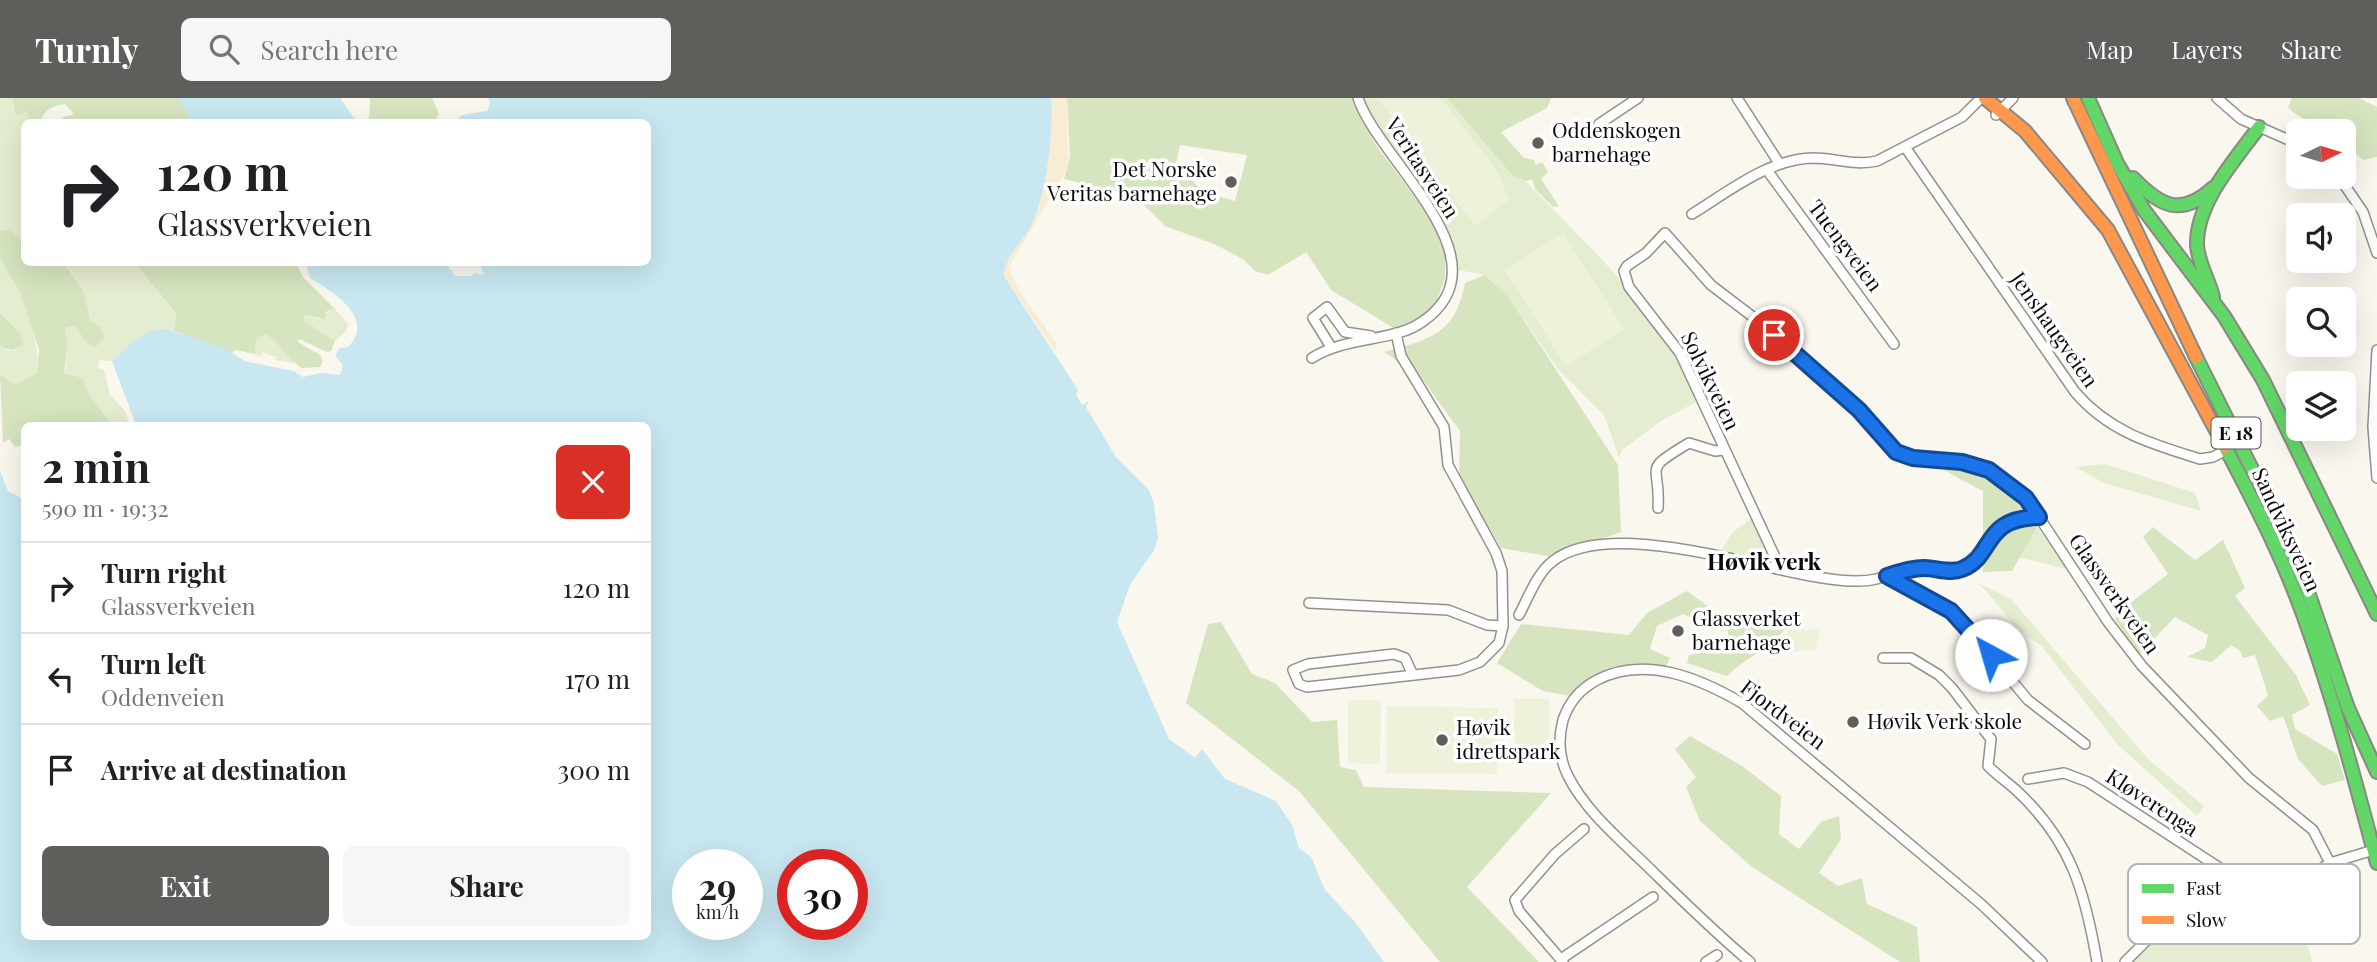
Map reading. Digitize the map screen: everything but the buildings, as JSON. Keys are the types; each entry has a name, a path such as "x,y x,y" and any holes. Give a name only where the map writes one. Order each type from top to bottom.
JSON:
{"main road":[{"name":"E 18","path":"2088,98 2114,157 2152,222 2245,348 2289,427 2377,614"},
{"name":"Sandviksveien","path":"1980,99 2037,146 2088,203 2117,243 2267,527 2296,592 2376,854"},
{"name":"E 18","path":"2074,100 2283,532 2306,586 2353,718 2377,772"},
{"name":"E 18","path":"2214,304 2210,281 2198,253 2197,234 2205,210 2259,127"},
{"name":"E 18","path":"2114,157 2154,200 2175,207 2197,202 2225,177"},
{"name":"Sandviksveien","path":"2353,772 2377,835"}],"street":[{"name":"Veritasveien","path":"1312,358 1331,347 1372,336 1396,333 1421,323 1436,311 1451,279 1451,253 1440,224 1382,141 1358,98"},
{"path":"1599,124 1638,98"},
{"path":"1737,98 1779,163"},
{"path":"1998,112 2013,98"},
{"path":"2217,98 2241,119 2286,139"},
{"path":"1692,214 1779,163 1814,158 1862,164 1877,161 1962,117 1980,99"},
{"name":"Jenshaugveien","path":"1905,147 2059,370 2093,412 2122,432 2200,459 2213,457 2226,450"},
{"name":"Tuengveien","path":"1767,170 1894,344"},
{"path":"2347,189 2363,212 2377,253"},
{"name":"Solvikveien","path":"1665,233 1646,253 1627,266 1625,277 1629,287 1680,354 1775,557 1777,569"},
{"name":"Glassverkveien","path":"1665,233 1711,285 1758,320 1847,399 1896,452 1913,458 1962,462 1989,470 2026,498 2108,622 2142,667 2249,778 2313,830 2330,863"},
{"name":"Veritasveien","path":"1331,347 1313,318 1327,307 1345,332 1372,336"},
{"path":"1396,333 1401,355 1444,427 1448,466 1499,562 1503,626 1499,643 1480,662 1459,670 1307,687 1299,684 1293,670 1308,664 1394,654 1405,658 1413,675"},
{"path":"2377,350 2373,427 2377,478"},
{"name":"Solvikveien","path":"1658,508 1655,468 1660,461 1689,443 1715,451 1724,450"},
{"path":"1519,615 1548,565 1580,549 1628,546 1717,553 1777,569 1851,581 1923,568 1962,569 1970,564 2001,527 2018,519 2039,517"},
{"path":"1887,576 1961,620 2028,700 2085,744"},
{"path":"1309,603 1448,610 1487,625 1503,626"},
{"path":"1883,658 1911,658 1939,675 1981,725 1990,739 1987,766 2028,803 2049,827 2070,861 2089,911 2097,962"},
{"name":"Fjordveien","path":"1749,962 1616,835 1567,775 1560,751 1560,733 1565,715 1578,693 1600,679 1634,669 1658,671 1700,681 1742,703 1971,895 2042,962"},
{"name":"Kløverenga","path":"2028,779 2064,774 2088,782 2214,864"},
{"path":"1584,829 1555,854 1515,900 1519,911 1562,960 1653,897"},
{"path":"2330,863 2376,854"},
{"path":"2125,962 2145,944"},
{"path":"1706,962 1717,955"}],"green space":[{"path":"0,98 13,98 31,115 30,119 21,119 21,240 9,229 0,231"},
{"path":"13,98 179,98 192,119 63,119 62,112 63,117 74,114 65,104 49,109 42,119 29,119 27,111 18,115"},
{"path":"370,98 432,98 439,114 436,119 369,119"},
{"path":"1067,98 1351,98 1375,144 1433,221 1445,249 1445,278 1434,308 1417,325 1397,330 1331,290 1306,252 1268,275 1255,271 1243,259 1214,244 1165,226 1135,196 1064,179 1070,156","holes":["1180,145 1247,155 1235,201 1203,192 1176,163"]},
{"path":"1362,98 1453,98 1502,156 1617,276 1644,308 1667,340 1685,372 1696,402 1661,421 1622,450 1619,457 1604,415 1557,368 1508,296 1485,275 1458,270 1445,224"},
{"path":"1377,98 1441,98 1498,172 1509,200 1475,226"},
{"path":"1447,98 1551,98 1547,108 1501,132 1524,158 1534,160 1536,165 1542,162 1548,172 1541,179 1559,206 1553,207 1535,189 1532,179 1527,181 1513,176"},
{"path":"2292,98 2359,98 2377,107 2377,157 2363,160 2356,154 2356,119 2305,119 2288,107"},
{"path":"9,229 21,240 21,266 66,266 84,292 90,320 100,327 105,338 95,347 88,344 74,326 65,328 68,343 64,373 83,378 90,396 110,422 21,422 21,446 15,447 9,439 3,443 0,374 14,385 37,373 39,349 20,292 0,258 0,231"},
{"path":"1563,233 1624,329 1566,366 1505,270"},
{"path":"0,259 23,298 33,328 38,358 38,373 14,385 0,374 0,345 8,351 16,350 20,333 0,313"},
{"path":"67,266 137,266 176,315 174,331 148,334 132,343 112,361 99,360 98,368 104,370 110,395 126,412 128,422 110,422 90,396 83,378 65,373 68,343 65,328 74,326 88,344 100,327 90,320 84,292"},
{"path":"137,266 298,266 303,277 334,308 326,312 325,319 306,315 303,320 335,341 331,351 327,352 299,339 298,342 320,355 323,361 320,367 303,368 266,334 257,337 254,354 236,350 232,353 174,331 176,314"},
{"path":"1485,275 1508,296 1618,465 1621,532 1552,557 1501,548 1459,476 1460,431 1419,375 1384,352 1415,343 1438,332 1455,314 1465,283"},
{"path":"334,308 348,324 346,331 335,341 303,320 306,315 319,319"},
{"path":"0,313 20,333 23,345 17,349 6,349 0,345"},
{"path":"266,334 278,341 295,363 274,360 277,358 262,352 261,357 254,354 257,336"},
{"path":"2105,464 2195,493 2201,511 2104,483 2076,467"},
{"path":"1934,465 1968,471 1994,481 2017,497 2039,523 2012,571 1983,572 1983,491"},
{"path":"1752,518 1772,564 1720,552 1733,532"},
{"path":"2036,525 2067,569 2005,554"},
{"path":"2153,527 2195,560 2223,540 2245,588 2235,596 2296,675 2310,705 2292,715 2295,729 2337,754 2345,780 2322,786 2298,759 2283,716 2270,721 2257,706 2268,695 2255,655 2243,658 2240,651 2231,645 2212,662 2187,657 2205,648 2208,635 2175,617 2139,654 2115,619 2134,600 2168,574 2143,537"},
{"path":"1978,583 2011,599 2148,759 2204,806 2197,816 2117,744 2041,645 2023,633"},
{"path":"1687,591 1713,610 1703,624 1683,614 1657,626 1650,649 1670,658 1664,670 1603,673 1582,685 1571,696 1543,691 1497,663 1521,624 1629,635 1647,613"},
{"path":"1776,607 1791,621 1785,630 1727,676 1687,663 1689,655 1730,648 1727,625 1753,620"},
{"path":"1221,622 1252,674 1275,683 1312,722 1337,720 1340,767 1356,770 1364,787 1551,793 1467,887 1539,962 1440,962 1299,791 1186,703 1208,624"},
{"path":"1821,628 1816,650 1785,652 1787,631"},
{"path":"1514,699 1549,699 1550,761 1515,761"},
{"path":"1348,700 1381,700 1380,764 1348,763"},
{"name":"Høvik idrettspark","path":"1387,706 1498,708 1497,774 1386,773"},
{"path":"1690,736 1742,766 1781,796 1779,834 1799,849 1821,822 1839,816 1841,839 1819,873 1838,886 1862,878 1867,904 1917,927 1920,962 1900,962 1752,867 1700,821 1686,787 1696,777 1675,749"},
{"path":"2150,944 2310,944 2308,945 2312,962 2131,962"}],"sand":[{"path":"1051,98 1067,98 1068,168 1010,265 1022,295 1057,345 1055,351 1004,276 1008,261 1034,220 1043,190 1050,144"}],"water":[{"path":"179,98 340,98 355,119 191,119"},
{"path":"488,98 1051,98 1050,144 1043,190 1034,220 1008,261 1004,276 1078,390 1076,395 1082,405 1089,401 1086,407 1116,457 1149,490 1154,504 1158,539 1154,550 1130,585 1117,622 1169,739 1195,758 1202,749 1225,779 1276,801 1292,825 1299,848 1311,857 1325,890 1355,922 1384,962 0,962 0,471 8,491 21,498 21,940 651,940 651,422 135,422 112,361 133,341 151,331 166,329 224,348 245,361 293,371 303,377 321,373 340,375 343,365 335,356 340,348 348,347 356,337 355,316 339,298 310,278 307,266 448,266 455,276 472,276 474,273 484,275 481,266 651,266 651,119 458,119 462,115 487,111 490,103"}],"traffic: fast":[{"path":"2088,98 2117,163 2144,210 2224,316 2263,380 2377,614"},
{"path":"2213,297 2198,252 2198,229 2210,197 2259,127"},
{"path":"2133,178 2153,196 2172,205 2191,203 2213,188"},
{"path":"2196,357 2278,521 2306,586 2348,708 2377,772"},
{"path":"2225,447 2296,595 2334,708 2377,863"}],"traffic: slow":[{"path":"1985,98 2025,131 2108,230 2225,447"},
{"path":"2073,98 2196,357"}],"place":[{"name":"Oddenskogen barnehage","path":"1538,143"},
{"name":"Det Norske Veritas barnehage","path":"1231,182"},
{"name":"Glassverket barnehage","path":"1678,631"},
{"name":"Høvik Verk skole","path":"1853,722"},
{"name":"Høvik idrettspark","path":"1442,740"}],"district":[{"name":"Høvik verk","path":"1764,562"}],"route":[{"path":"1774,335 1792,354 1859,410 1887,445 1896,452 1913,458 1962,462 1989,470 2033,506 2039,517 2010,521 2001,527 1978,556 1962,569 1908,569 1887,576 1951,611 1991,655"}]}
